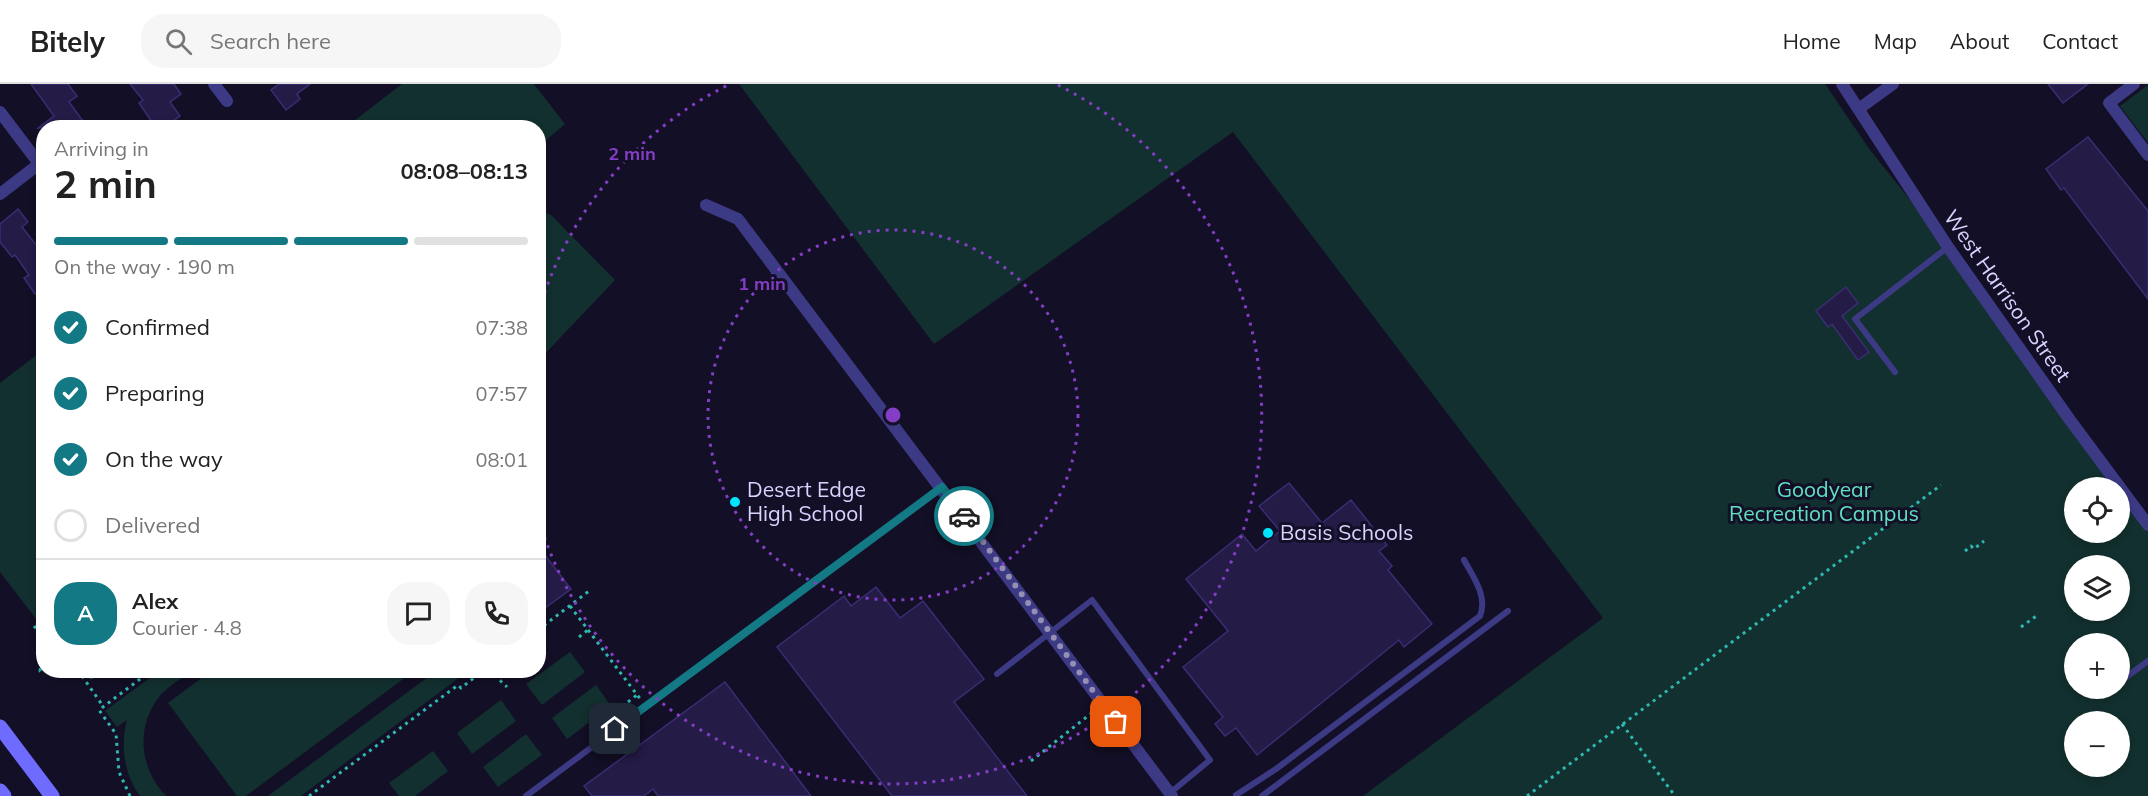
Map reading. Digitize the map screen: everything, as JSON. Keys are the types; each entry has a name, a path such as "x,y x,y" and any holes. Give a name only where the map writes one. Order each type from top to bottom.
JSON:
{"main road":[{"path":"0,727 52,796"},
{"path":"0,791 4,796"}],"street":[{"path":"214,84 226,101"},
{"name":"West Harrison Street","path":"1842,84 1860,108 1948,246 2070,420 2148,525"},
{"path":"1860,108 1893,84"},
{"path":"2134,84 2109,103 2148,155"},
{"path":"0,112 36,160"},
{"path":"0,194 36,170"},
{"path":"706,205 738,219 942,487 1171,795"}],"lane":[{"path":"1894,372 1855,319 1948,246"},
{"path":"526,796 942,487"},
{"path":"1236,795 1276,769 1480,616 1484,607 1482,594 1464,560"},
{"path":"997,674 1092,600 1210,760 1171,795"},
{"path":"1262,796 1508,612"},
{"path":"2130,674 2148,661"}],"path":[{"path":"1527,796 1941,485"},
{"path":"1965,551 1971,546 1974,549 1984,541"},
{"path":"546,624 589,591"},
{"path":"570,606 646,706"},
{"path":"2021,627 2039,614"},
{"path":"579,636 588,630"},
{"path":"83,678 103,706"},
{"path":"130,796 119,772 116,734 99,710 141,678"},
{"path":"309,796 458,685 460,688 473,678"},
{"path":"497,678 507,687"},
{"path":"628,702 637,695"},
{"path":"1031,761 1103,704"},
{"path":"1622,724 1675,796"}],"green space":[{"path":"402,84 534,84 565,124 546,140 546,120 355,120"},
{"name":"Goodyear Recreation Campus","path":"739,84 1825,84 1870,150 1948,247 2111,477 2064,477 2064,543 2130,543 2130,505 2148,532 2148,796 1363,796 1603,618 1233,132 934,344"},
{"path":"2148,85 2148,143 2120,106"},
{"path":"546,213 551,215 615,280 546,353"},
{"path":"36,355 36,619 0,572 0,383"},
{"path":"570,652 585,672 542,705 526,684 534,678 546,678 546,669"},
{"path":"150,678 182,678 159,697 151,709 144,735 146,761 157,785 166,796 140,796 130,778 125,760 124,740 127,720 117,727 105,711"},
{"path":"201,678 405,678 246,796 237,796 168,703"},
{"path":"427,678 459,678 301,796 268,796"},
{"path":"596,685 611,706 567,739 552,718"},
{"path":"501,700 516,721 472,754 457,733"},
{"path":"526,734 542,755 498,787 483,767"},
{"path":"433,751 448,771 415,796 399,796 389,783"}],"building":[{"path":"31,84 68,84 77,96 69,102 82,120 49,120 54,116"},
{"path":"130,84 174,84 181,94 170,102 180,116 174,120 151,120 139,103 143,100"},
{"path":"279,84 310,84 297,94 300,99 286,110 271,90"},
{"path":"2048,84 2088,84 2063,103"},
{"path":"2088,137 2148,211 2148,299 2064,188 2061,190 2046,169"},
{"path":"18,209 28,222 22,227 36,245 35,294 24,278 29,275 15,255 12,257 0,242 0,224"},
{"path":"1846,287 1858,303 1842,316 1869,352 1858,360 1832,324 1828,327 1816,311"},
{"path":"1289,483 1322,523 1351,500 1387,545 1379,551 1392,566 1388,570 1432,624 1404,647 1399,640 1257,755 1236,728 1225,736 1215,724 1223,717 1183,667 1228,631 1186,579 1242,534 1256,551 1280,531 1259,506"},
{"path":"546,556 571,589 546,607"},
{"path":"876,587 900,618 923,601 984,679 954,702 1027,796 892,796 777,647 844,596 851,606"},
{"path":"725,682 811,796 658,796 653,789 644,796 592,796 584,786"}],"way so far":[{"path":"964,516 1116,722"}],"place":[{"name":"Desert Edge High School","path":"735,502"},
{"name":"Basis Schools","path":"1268,533"}],"route":[{"path":"615,729 942,487 964,516"}]}
